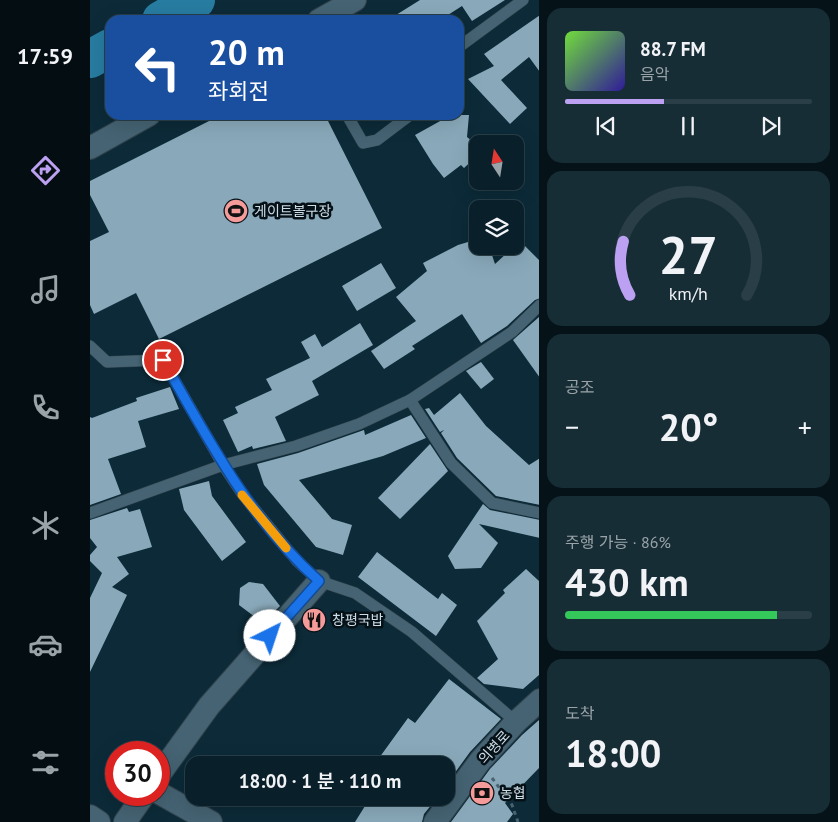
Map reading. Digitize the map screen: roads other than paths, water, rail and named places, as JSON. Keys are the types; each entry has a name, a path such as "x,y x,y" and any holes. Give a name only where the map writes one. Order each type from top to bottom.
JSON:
{"street":[{"path":"328,15 355,0"},
{"path":"90,148 140,120"},
{"path":"170,760 209,706 319,581"},
{"name":"의병로","path":"435,822 480,761 539,700"},
{"path":"170,799 211,822"},
{"path":"125,822 136,806"},
{"path":"90,816 98,822"}],"lane":[{"path":"464,43 523,0"},
{"path":"350,120 363,143 377,140 403,120"},
{"path":"90,513 223,465 296,446 359,424 410,400 512,332 539,305"},
{"path":"90,346 107,362 163,360 223,465 243,495 297,561 319,581 355,593 412,632 516,722"},
{"path":"410,400 451,463 492,503 539,514"}],"waterway":[{"path":"170,15 196,0"},
{"path":"90,59 105,51"}],"place":[{"name":"게이트볼구장","path":"236,211"},
{"name":"창평국밥","path":"314,620"},
{"name":"농협","path":"482,793"}]}
